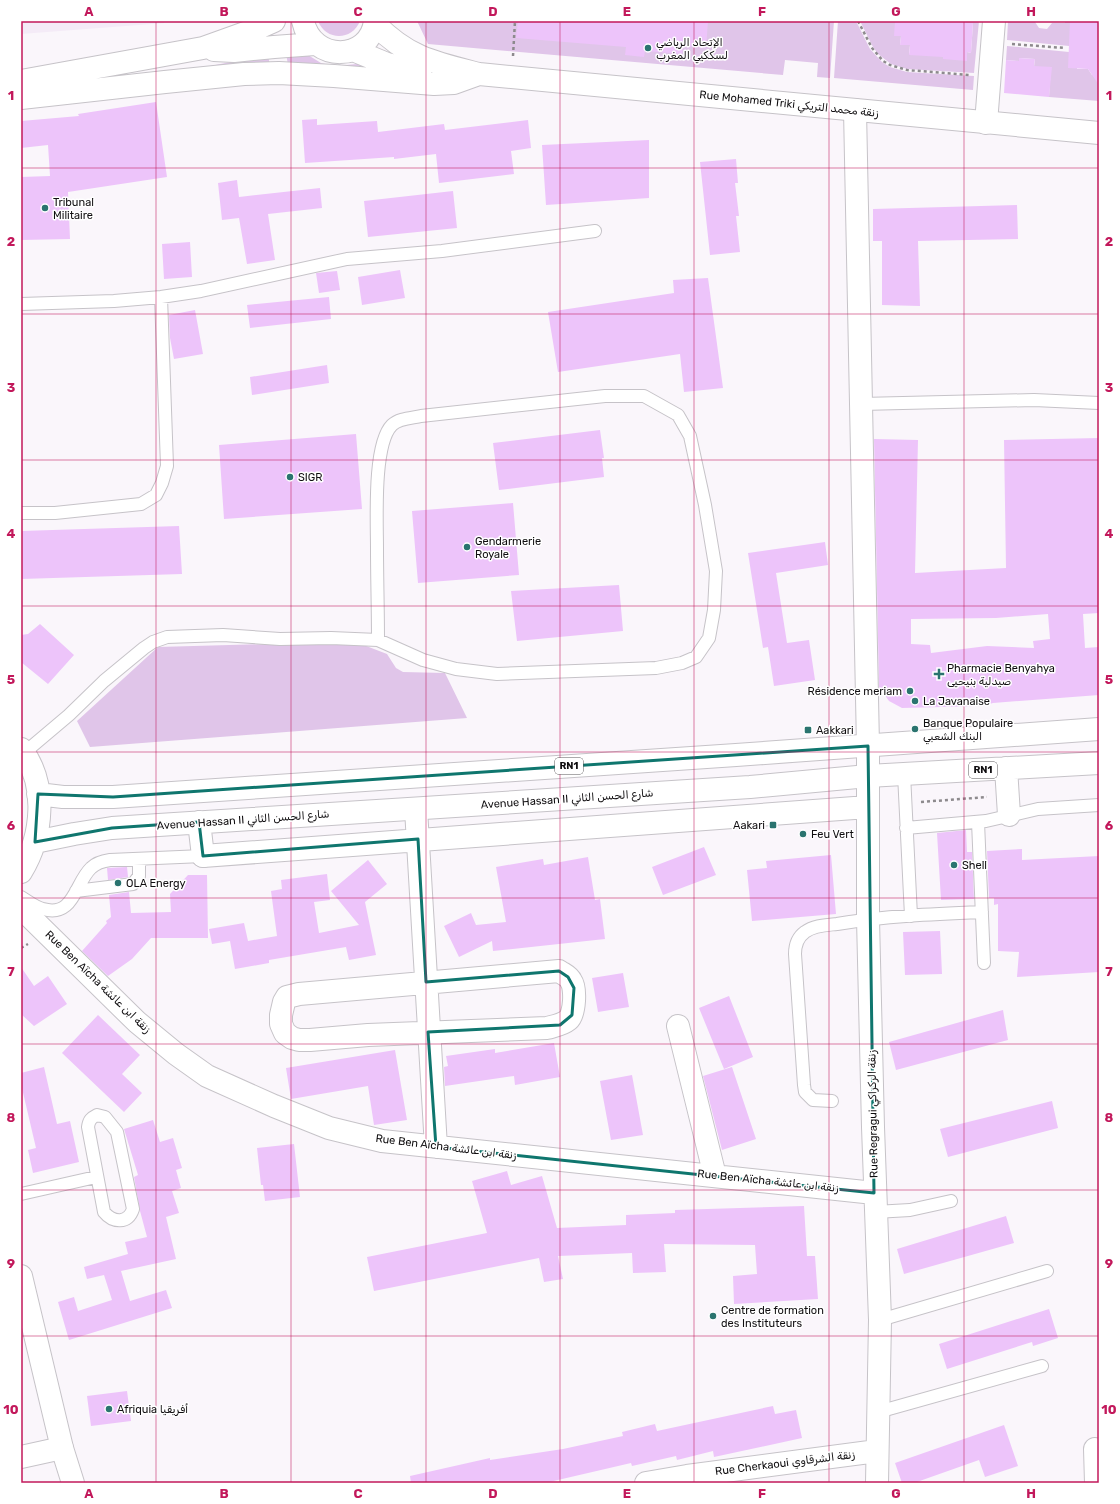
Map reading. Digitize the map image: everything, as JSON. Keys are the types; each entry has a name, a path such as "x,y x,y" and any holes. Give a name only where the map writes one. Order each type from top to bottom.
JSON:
{"street":[{"path":"21,81 203,48 274,21"},
{"path":"304,21 305,29 309,37 316,44 329,51 345,52 353,50 361,45 368,38 375,22"},
{"name":"Rue Mohamed Triki زنقة محمد التريكي","path":"375,22 395,43 418,57 431,62 479,74 1099,133"},
{"path":"986,123 993,32"},
{"path":"203,48 234,51 274,46 316,44"},
{"name":"Rue Mohamed Triki زنقة محمد التريكي","path":"353,50 387,64 424,73 461,75 479,74"},
{"path":"21,98 119,86 244,74 306,74 434,84 454,83 479,74"},
{"name":"Rue Regragui زنقة الركراكي","path":"855,110 868,746 868,919 875,1202 880,1320 876,1451 877,1483"},
{"name":"RN1","path":"38,794 76,797 113,797 1099,729"},
{"path":"21,872 28,860 35,842 40,810 35,779 23,751"},
{"name":"Avenue Hassan II شارع الحسن الثاني","path":"35,842 112,828 742,787 868,776 1099,762"},
{"path":"1006,768 1008,805"},
{"path":"199,822 203,856 868,807"},
{"path":"416,809 436,1147"},
{"name":"Rue Ben Aïcha زنقة ابن عائشة","path":"21,908 137,1022 176,1054 207,1076 274,1106 329,1128 382,1141 714,1176 875,1202"},
{"path":"558,972 568,976 572,981 574,988 572,1015 568,1020 560,1025 547,1028 428,1032 310,1040 292,1038 285,1033 281,1024 281,1014 287,997 294,995 426,982 558,972"},
{"path":"678,1026 714,1176"},
{"path":"21,1276 62,1448 73,1483"},
{"path":"21,1457 62,1448"},
{"path":"1095,1449 1096,1483"},
{"name":"Rue Cherkaoui زنقة الشرقاوي","path":"646,1483 876,1451"}],"lane":[{"path":"21,304 100,302 161,297 201,291 347,259 442,251 595,231"},
{"path":"21,513 55,513 141,504 156,495 168,466 161,297"},
{"path":"23,751 69,715 104,681 144,648 153,642 167,637 223,635 378,640 423,660 456,669 497,674 656,668 682,663 696,657 709,638 714,610 716,571 705,505 690,436 678,415 644,396 605,396 422,416 401,420 393,424 385,437 380,456 377,487 378,640"},
{"path":"861,404 1034,400 1099,403"},
{"path":"904,774 910,916"},
{"path":"906,828 978,822 1008,805 1038,809 1099,805"},
{"path":"978,822 984,963"},
{"path":"21,897 41,909 57,910 70,902 86,873 97,864 110,860 203,856"},
{"path":"76,891 133,884 139,876 139,858"},
{"path":"832,1101 813,1100 805,1092 795,954 795,946 799,939 805,932 814,928 868,919 982,912"},
{"path":"100,1115 105,1117 117,1132 133,1209 130,1217 126,1220 115,1220 107,1216 104,1212 96,1177 88,1127 89,1121 92,1118 100,1115"},
{"path":"21,1194 96,1177"},
{"path":"875,1202 910,1210 951,1201"},
{"path":"880,1320 1047,1271"},
{"path":"878,1412 1042,1366"}],"path":[{"path":"513,56 516,21"},
{"path":"858,21 872,48 883,61 890,65 907,70 977,75"},
{"path":"993,32 1065,48"},
{"path":"905,803 1008,805"}],"highlighted area":[{"path":"868,746 874,1193 436,1147 428,1032 560,1025 572,1015 574,988 568,977 559,971 426,982 418,839 203,856 199,822 112,828 35,842 38,794 113,797"}],"shaded area":[{"path":"21,21 162,21 165,23 21,34"},
{"path":"318,21 360,21 356,28 351,32 339,36 327,32 322,28"},
{"name":"الإتحاد الرياضي لسككيي المغرب","path":"417,21 834,21 830,78 817,77 818,63 785,60 783,75 428,44"},
{"path":"838,21 856,21 870,49 882,62 890,67 907,72 974,76 973,90 834,78"},
{"path":"860,21 895,22 901,36 900,45 910,45 909,54 921,48 967,60 967,52 971,53 973,23 966,23 966,21 979,21 974,73 907,69 891,64 878,54"},
{"path":"1008,21 1035,22 1039,28 1047,29 1052,23 1079,21 1069,46 1007,40"},
{"path":"1007,46 1069,52 1077,61 1077,69 1088,69 1092,75 1099,75 1099,101 1049,97 1051,67 1034,67 1035,59 1020,58 1019,61 1006,60"},
{"path":"286,53 308,55 321,63 329,65 336,66 357,64 375,70 288,65"},
{"path":"268,55 270,66 101,81 100,78 210,66"},
{"path":"344,642 361,644 387,654 396,668 403,672 445,673 467,718 90,747 77,721 158,647"}],"building":[{"path":"518,21 708,21 706,48 683,46 682,54 645,51 644,57 625,55 626,47 516,38"},
{"path":"895,21 966,21 966,23 973,23 971,53 967,52 967,61 943,59 943,57 909,55 910,45 900,45 901,36 894,36"},
{"path":"1070,21 1099,21 1099,85 1088,69 1068,68"},
{"path":"1019,58 1035,59 1034,66 1052,67 1049,97 1004,93 1006,60 1019,61"},
{"path":"156,102 167,177 68,192 70,239 21,240 21,177 50,176 48,145 21,148 21,121 79,116 78,114"},
{"path":"317,119 317,125 377,121 378,132 444,124 445,130 528,120 531,148 511,151 514,174 439,183 436,154 394,159 394,157 305,163 302,120"},
{"path":"649,140 649,198 546,205 542,145"},
{"path":"736,159 738,183 735,183 739,216 736,216 740,252 710,255 700,162"},
{"path":"237,180 239,197 320,188 322,208 268,214 275,260 247,264 239,218 222,220 218,183"},
{"path":"453,191 457,228 368,237 364,201"},
{"path":"1017,205 1018,239 918,241 920,306 882,305 882,241 873,241 873,209"},
{"path":"190,242 192,277 164,279 162,244"},
{"path":"400,270 405,298 362,305 358,277"},
{"path":"337,271 340,290 319,293 316,273"},
{"path":"708,278 723,388 684,392 680,354 558,372 548,312 674,293 673,280"},
{"path":"329,297 331,319 250,328 247,305"},
{"path":"195,310 203,354 174,359 170,338 169,315"},
{"path":"327,365 329,383 252,395 250,377"},
{"path":"600,430 604,458 602,458 604,477 499,490 493,443"},
{"name":"SIGR","path":"356,434 362,509 224,519 219,445"},
{"path":"1099,438 1099,613 1083,614 1085,648 1099,647 1099,695 993,703 983,706 902,708 889,701 879,687 874,439 918,440 915,573 1006,568 1004,440","holes":["1048,614 1050,639 1033,641 1034,648 987,646 931,653 930,645 911,644 911,619 996,618"]},
{"path":"513,503 519,575 418,583 412,511"},
{"path":"179,526 182,574 21,579 21,531"},
{"path":"825,542 828,565 776,573 787,643 809,640 815,680 774,686 768,647 763,648 748,553"},
{"path":"619,585 623,631 517,641 511,591"},
{"path":"40,624 74,655 48,684 21,662 21,635 28,634"},
{"name":"Shell","path":"966,830 967,852 972,852 974,899 941,900 937,833"},
{"path":"704,847 716,875 663,895 652,867"},
{"path":"1022,849 1022,860 1099,856 1099,972 1017,977 1019,952 998,951 998,904 994,905 994,898 989,898 987,851"},
{"path":"831,855 836,914 752,921 747,870 767,868 766,861"},
{"path":"588,857 595,900 600,899 605,939 493,951 492,941 459,957 444,926 471,913 476,925 506,922 496,867 543,859 544,865"},
{"path":"368,860 387,884 365,902 376,955 349,960 346,947 269,960 269,963 235,969 230,941 212,944 209,929 244,923 248,941 277,936 271,891 282,889 281,880 327,874 330,900 314,902 319,933 359,925 331,891"},
{"path":"127,867 128,877 108,880 107,868"},
{"path":"188,875 207,875 208,938 151,938 132,959 108,976 82,951 107,923 106,921 111,917 109,895 129,892 131,913 171,912 170,894"},
{"path":"940,931 942,974 905,975 903,932"},
{"path":"21,967 34,986 48,976 67,1004 34,1026 21,1014"},
{"path":"623,973 629,1007 598,1012 592,978"},
{"path":"729,996 753,1057 724,1069 699,1008"},
{"path":"1003,1010 1008,1040 896,1070 889,1042"},
{"path":"98,1015 140,1055 122,1074 142,1093 124,1112 62,1053"},
{"path":"554,1043 560,1077 515,1085 514,1076 445,1086 444,1067 448,1066 446,1056 495,1049 495,1053"},
{"path":"395,1050 407,1120 374,1125 368,1086 291,1099 286,1068"},
{"path":"44,1067 57,1124 70,1121 79,1162 33,1173 28,1150 36,1148 21,1084 21,1073"},
{"path":"732,1067 756,1139 722,1150 703,1076"},
{"path":"632,1075 643,1135 611,1140 600,1081"},
{"path":"1052,1101 1058,1128 948,1157 940,1129"},
{"path":"153,1120 160,1142 173,1138 182,1168 176,1170 181,1188 172,1191 179,1213 166,1217 176,1259 121,1271 130,1301 166,1290 172,1308 69,1340 58,1302 74,1297 78,1311 112,1300 104,1275 87,1279 84,1267 128,1254 125,1242 147,1237 140,1211 134,1177 138,1175 124,1129"},
{"path":"294,1144 300,1197 265,1201 263,1185 261,1185 257,1148"},
{"path":"507,1171 511,1185 542,1176 557,1228 626,1225 626,1215 675,1213 675,1210 804,1206 807,1256 815,1256 818,1299 734,1304 733,1276 757,1274 755,1245 664,1244 666,1272 633,1273 632,1253 558,1256 563,1279 544,1282 539,1258 374,1291 367,1257 487,1233 472,1181"},
{"path":"1006,1216 1014,1243 904,1274 897,1249"},
{"path":"1049,1309 1058,1338 1033,1346 1032,1342 947,1369 939,1344"},
{"name":"Afriquia أفريقيا","path":"127,1391 131,1421 91,1426 87,1396"},
{"path":"773,1406 775,1414 796,1410 802,1438 714,1457 713,1451 677,1460 676,1456 632,1466 631,1463 545,1483 411,1483 410,1476 490,1458 490,1460 563,1449 623,1436 622,1432 655,1424 657,1431"},
{"path":"1004,1425 1018,1466 985,1477 979,1460 914,1483 902,1483 895,1463"}],"place":[{"name":"الإتحاد الرياضي لسككيي المغرب","path":"648,48"},
{"name":"Tribunal Militaire","path":"45,208"},
{"name":"SIGR","path":"290,477"},
{"name":"Gendarmerie Royale","path":"467,547"},
{"name":"Pharmacie Benyahya صيدلية بنيحيى","path":"939,674"},
{"name":"Résidence meriam","path":"910,691"},
{"name":"La Javanaise","path":"915,701"},
{"name":"Banque Populaire البنك الشعبي","path":"915,729"},
{"name":"Aakkari","path":"808,730"},
{"name":"Aakari","path":"773,825"},
{"name":"Feu Vert","path":"803,834"},
{"name":"Shell","path":"954,865"},
{"name":"OLA Energy","path":"118,883"},
{"name":"Centre de formation des Instituteurs","path":"713,1316"},
{"name":"Afriquia أفريقيا","path":"109,1409"}]}
